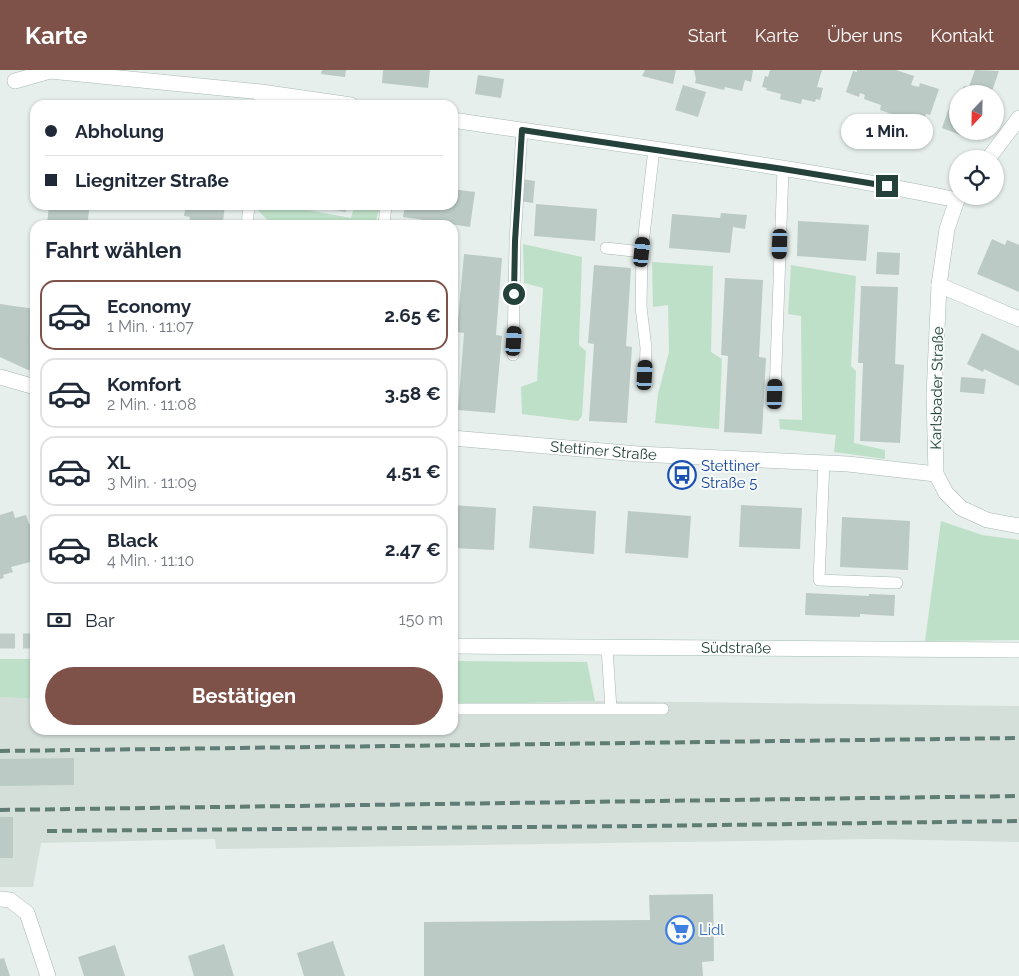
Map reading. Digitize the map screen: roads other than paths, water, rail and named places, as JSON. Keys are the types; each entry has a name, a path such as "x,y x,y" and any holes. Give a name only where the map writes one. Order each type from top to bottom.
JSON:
{"street":[{"path":"15,81 50,71 275,100"},
{"path":"995,150 1019,118"},
{"path":"458,121 654,149 949,196"},
{"name":"Karlsbader Straße","path":"956,205 947,229 939,285 934,395 936,474 946,493 961,508 987,520 1019,526"},
{"path":"939,285 1019,318"},
{"path":"0,377 30,386"},
{"name":"Stettiner Straße","path":"458,439 638,454 848,464 936,474"},
{"name":"Südstraße","path":"458,646 1019,650"},
{"path":"0,899 10,900 26,913 48,976"}],"lane":[{"path":"513,355 515,241 522,130"},
{"path":"645,375 646,348 641,307 642,252 654,149"},
{"path":"775,394 783,169"},
{"path":"606,248 642,252"},
{"path":"824,463 819,580 897,583"},
{"path":"607,648 611,709"},
{"path":"458,709 664,709"}],"tunnel":[{"path":"0,641 30,641"}],"railway":[{"path":"0,751 1019,738"},
{"path":"0,810 1019,796"},
{"path":"47,831 1019,821"}],"place":[{"name":"Stettiner Straße 5","path":"682,475"},
{"name":"Lidl","path":"680,930"}]}
